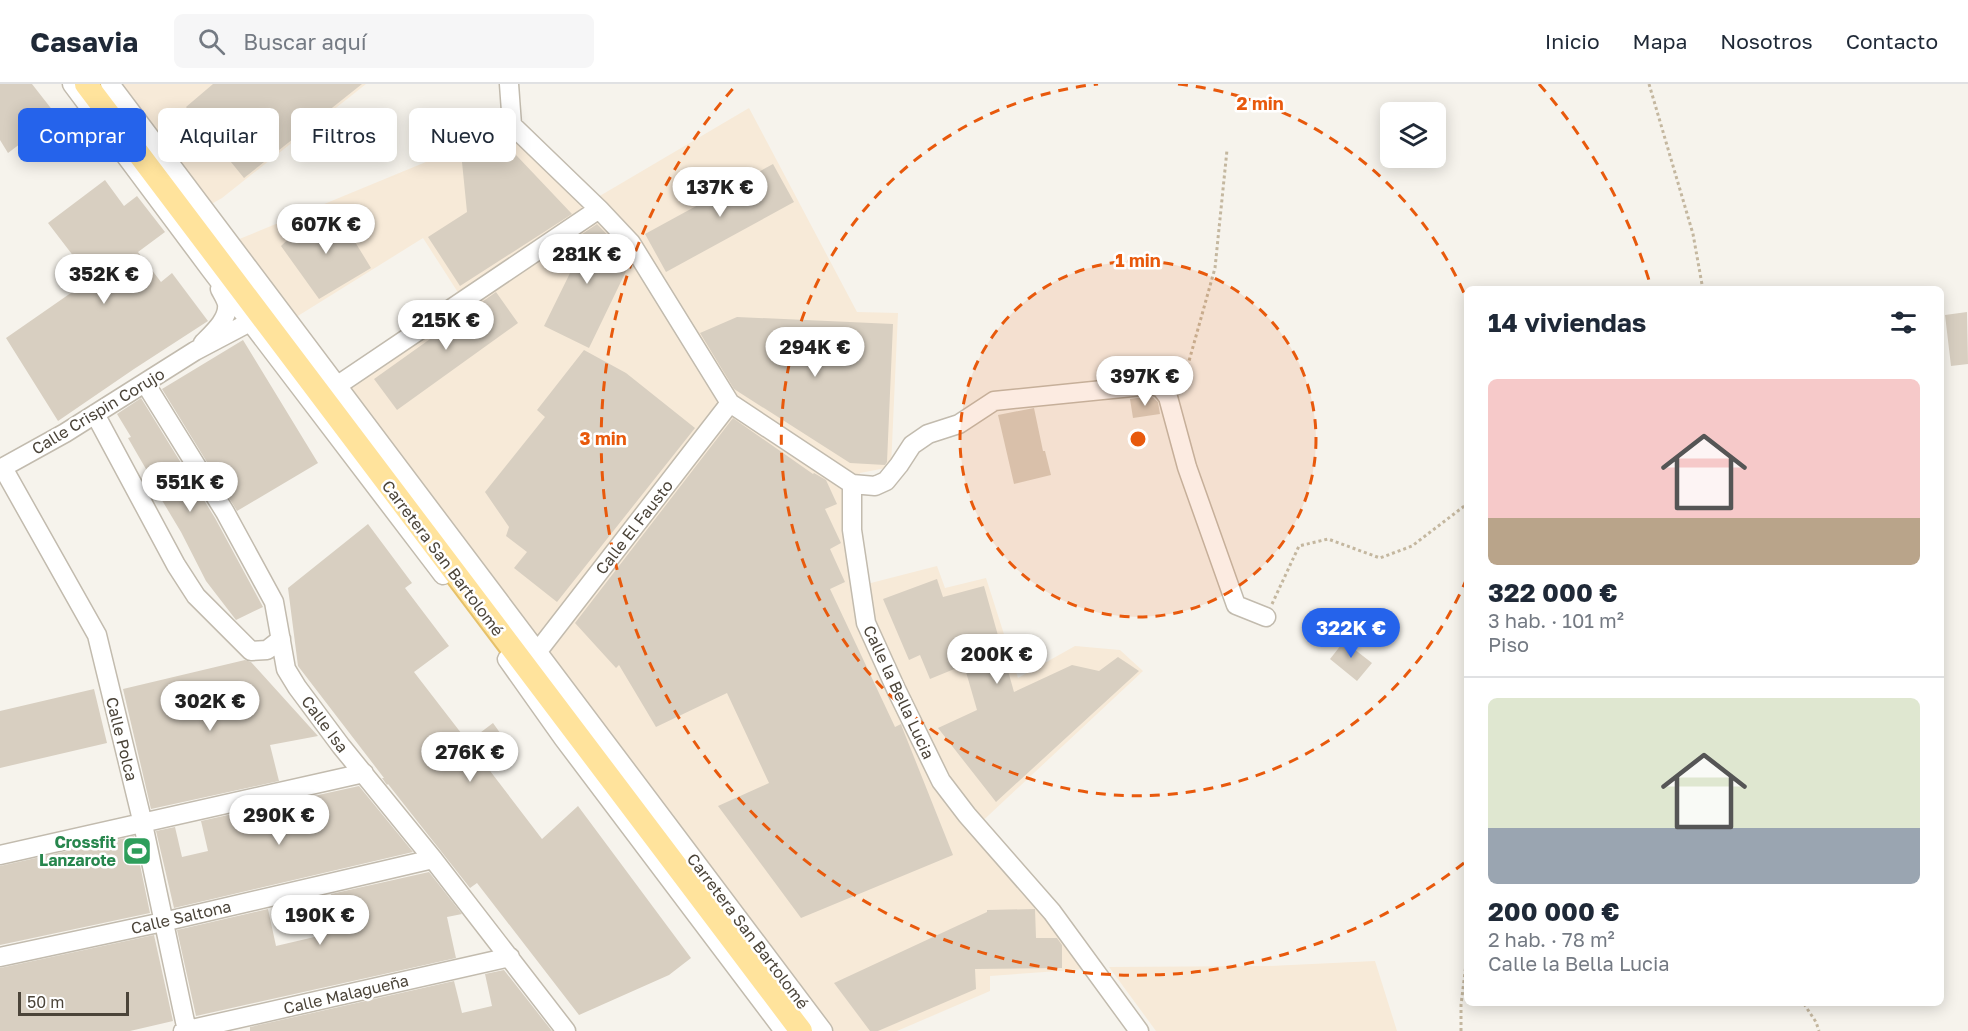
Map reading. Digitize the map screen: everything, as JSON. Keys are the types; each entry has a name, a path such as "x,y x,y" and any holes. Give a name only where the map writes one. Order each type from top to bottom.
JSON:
{"main road":[{"name":"Carretera San Bartolomé","path":"86,84 801,1031"},
{"name":"Carretera San Bartolomé","path":"96,84 809,1031"},
{"path":"427,537 473,605 489,634 554,706"}],"street":[{"name":"Carretera San Bartolomé","path":"72,84 250,322 489,634 570,747 784,1031"},
{"name":"Carretera San Bartolomé","path":"110,84 823,1031"},
{"path":"509,84 512,125 631,243 730,403 852,484 875,486 886,481 912,445 928,434 959,424 994,401 1152,385 1161,388 1168,397 1187,467 1236,605 1266,616"},
{"path":"338,385 599,209"},
{"name":"Calle Crispin Corujo","path":"195,351 216,330 225,316 227,304 210,269"},
{"name":"Calle Crispin Corujo","path":"1,469 95,414 195,351 250,322"},
{"name":"Calle Isa","path":"145,383 225,512 274,602 286,669 297,687 340,746 433,859 566,1031"},
{"name":"Calle El Fausto","path":"538,651 730,403"},
{"path":"95,414 176,565 196,596 251,651 267,650 281,639"},
{"name":"Calle Polca","path":"1,469 97,635 143,824 186,1031"},
{"name":"Calle la Bella Lucia","path":"852,484 852,530 866,623 941,781 967,815 1052,912 1139,1031"},
{"path":"0,855 364,773"},
{"name":"Calle Saltona","path":"0,957 163,922 433,859"},
{"name":"Calle Malagueña","path":"186,1031 510,957"}],"path":[{"path":"1649,84 1693,234 1702,286"},
{"path":"1161,388 1184,379 1212,279 1227,150"},
{"path":"1266,616 1299,546 1328,539 1380,558 1412,546 1464,506"},
{"path":"1461,1031 1464,980"},
{"path":"1805,1006 1819,1031"}],"shaded area":[{"path":"116,84 366,84 336,108 291,108 291,143 279,153 279,108 158,108 158,140 146,124 146,108 134,108"},
{"path":"749,108 857,312 898,313 891,467 860,473 860,523 867,584 937,566 945,588 986,578 1018,678 1075,646 1120,650 1143,671 974,829 1087,969 990,976 990,991 897,1031 830,1031 339,376 459,294 423,238 293,319 237,240 426,162 516,162 516,125 520,123 598,197"},
{"path":"175,162 267,162 222,198 208,206"},
{"path":"1375,961 1397,1031 1156,1031 1109,967 1269,966"}],"building":[{"path":"0,84 32,84 51,108 18,108 18,145 8,153 0,140"},
{"path":"213,84 362,84 332,108 291,108 291,141 279,150 279,108 186,107"},
{"path":"516,155 572,214 460,286 428,237 467,212 462,162 516,162"},
{"path":"231,162 264,162 244,178"},
{"path":"773,164 794,202 666,272 645,234"},
{"path":"105,180 124,206 137,196 165,232 138,252 161,282 172,273 208,321 58,421 6,338 91,279 48,223"},
{"path":"338,214 371,268 319,299 281,246 299,229"},
{"path":"597,224 622,250 630,263 589,348 544,326 571,271 551,255"},
{"path":"496,292 518,323 397,410 374,379"},
{"path":"1967,312 1968,364 1951,366 1945,315"},
{"path":"737,317 893,324 887,462 885,465 850,463 734,389 700,333"},
{"path":"243,340 318,463 237,511 162,389"},
{"path":"584,350 626,373 695,428 557,602 514,568 527,552 506,536 509,527 485,492 545,417 537,410"},
{"path":"1151,396 1158,402 1160,414 1133,418 1130,399"},
{"path":"141,398 215,518 263,607 236,620 206,581 181,532 148,477 150,476 128,438 131,437 117,414"},
{"path":"1034,408 1043,451 1045,451 1051,475 1014,484 998,415"},
{"path":"733,418 813,474 826,480 837,504 825,509 841,543 830,549 845,582 830,589 895,727 901,724 953,855 801,918 718,806 769,783 727,693 656,727 619,665 616,668 575,623"},
{"path":"368,524 412,583 405,588 449,646 414,672 468,742 493,723 508,744 484,763 542,839 578,806 691,958 669,975 579,1015 477,883 470,888 387,785 298,666 288,588"},
{"path":"937,579 943,597 984,586 1014,692 1072,665 1099,671 1118,657 1139,671 996,802 938,728 977,710 964,665 930,679 920,655 909,660 883,599"},
{"path":"1349,635 1359,643 1354,649 1372,663 1357,681 1330,659"},
{"path":"245,660 251,662 318,736 270,745 279,781 151,809 123,689"},
{"path":"94,689 107,743 0,768 0,711"},
{"path":"359,786 413,852 174,908 156,831 175,827 182,857 208,851 201,821"},
{"path":"134,836 150,913 0,945 0,866"},
{"path":"429,872 462,914 447,917 456,958 196,1016 177,930 268,909 276,946 340,931 331,894"},
{"path":"1035,909 1036,938 1057,938 1062,945 1062,968 975,969 976,989 878,1031 870,1031 834,983 987,912 987,910"},
{"path":"154,935 173,1021 130,1031 0,1031 0,968"},
{"path":"504,970 552,1031 250,1031 250,1027 454,981 462,1013 492,1006 485,974"}],"place":[{"name":"Crossfit Lanzarote","path":"137,851"}]}
